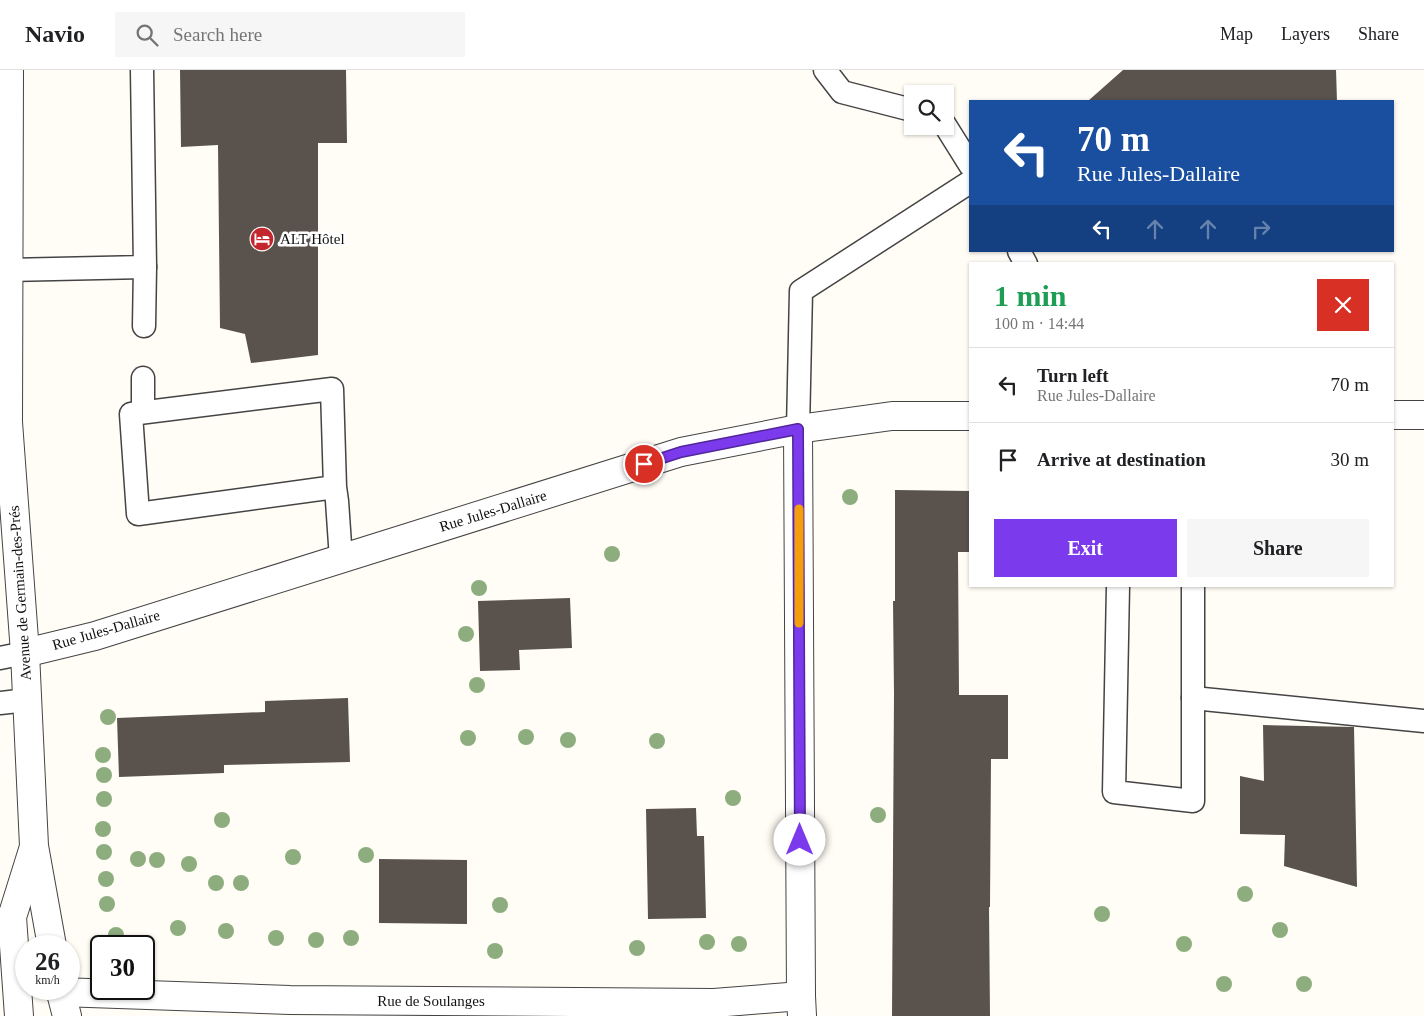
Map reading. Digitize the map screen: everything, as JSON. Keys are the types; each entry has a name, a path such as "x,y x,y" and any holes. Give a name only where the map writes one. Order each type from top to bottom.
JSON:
{"street":[{"name":"Avenue de Germain-des-Prés","path":"6,71 8,422 12,656 27,700 34,846 50,935"},
{"path":"1394,415 1424,415"},
{"name":"Rue Jules-Dallaire","path":"12,656 95,636 681,452 798,429 892,416 969,416"},
{"name":"Rue de Soulanges","path":"80,999 704,1003 801,1006 798,429"},
{"name":"Avenue de Germain-des-Prés","path":"19,1016 12,917 34,846"}],"lane":[{"path":"142,70 144,326"},
{"path":"824,70 842,92 904,108"},
{"path":"951,135 969,163"},
{"path":"798,429 801,292 969,183"},
{"path":"8,270 144,266"},
{"path":"142,412 143,378"},
{"path":"335,487 138,514 131,414 332,389 335,487 341,559"},
{"path":"1118,587 1114,792 1193,801 1193,587"},
{"path":"1194,698 1424,721"},
{"path":"0,703 27,700"}],"building":[{"path":"180,70 346,70 347,143 318,143 318,355 251,363 245,334 220,328 218,145 181,147"},
{"path":"1123,70 1336,70 1337,100 1089,100"},
{"path":"895,490 969,491 969,552 958,552 959,695 1008,695 1008,759 991,759 990,1016 892,1016 893,601 895,601"},
{"path":"570,598 572,648 519,650 520,670 480,671 478,601"},
{"path":"348,698 350,762 224,765 224,773 119,777 117,718 265,712 265,701"},
{"path":"1263,725 1354,727 1357,887 1284,866 1285,835 1240,834 1240,776 1264,781"},
{"path":"696,808 697,836 704,836 706,918 648,919 646,809"},
{"path":"379,859 467,860 467,924 379,923"}],"slow traffic":[{"path":"799,509 799,623"}],"place":[{"name":"ALT Hôtel","path":"262,239"}],"route":[{"path":"644,464 681,452 798,429 800,840"}]}
